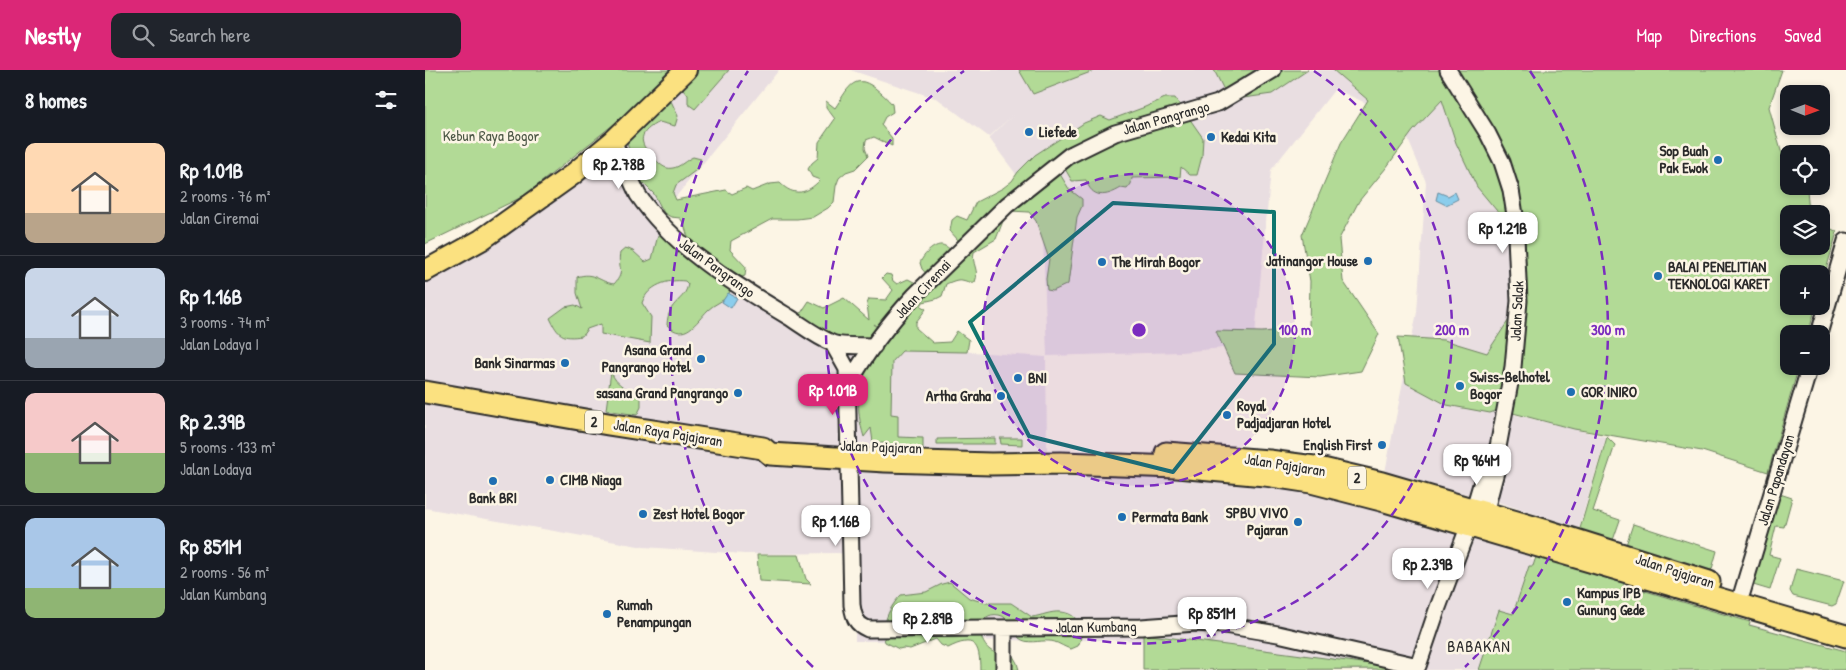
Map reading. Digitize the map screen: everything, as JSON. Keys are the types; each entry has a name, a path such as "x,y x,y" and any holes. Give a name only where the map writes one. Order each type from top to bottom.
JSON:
{"highway":[{"name":"Jalan Raya Pajajaran","path":"425,392 608,424 763,448 770,454 850,453"},
{"name":"Jalan Pajajaran","path":"850,453 1177,453 1227,456 1314,467 1382,484 1477,518 1846,636"},
{"name":"Jalan Pajajaran","path":"1477,518 1618,552 1846,625"}],"main road":[{"path":"425,271 481,240 572,175 613,140 686,70"}],"street":[{"name":"Jalan Pangrango","path":"1059,165 1071,155 1115,133 1218,103 1273,70"},
{"name":"Jalan Salak","path":"1418,666 1437,610 1477,518 1487,461 1498,448 1513,367 1519,302 1515,215 1511,190 1502,162 1488,134 1448,70"},
{"name":"Jalan Pangrango","path":"613,140 638,195 657,220 707,264 833,344 874,346"},
{"name":"Jalan Ciremai","path":"848,385 901,309 915,294 1007,205 1059,165"},
{"path":"1822,325 1846,241"},
{"path":"833,344 847,370 850,453"},
{"name":"Jalan Papandayan","path":"1742,593 1807,375"},
{"name":"Jalan Kumbang","path":"850,453 854,617 859,625 869,629 1141,627 1196,623 1224,625 1278,634 1418,666"},
{"path":"1004,629 1004,670"}],"highlighted area":[{"path":"1113,203 1274,212 1274,344 1173,472 1029,436 970,322"}],"shaded area":[{"path":"686,70 779,70 657,220 828,342 1046,357 1047,450 1281,484 1535,546 1531,559 1846,652 1846,670 1149,670 1152,642 1125,640 855,641 855,555 837,553 745,554 644,547 425,508 425,271 481,240"},
{"path":"850,70 1020,70 1033,94 1063,70 1444,70 1513,228 1518,341 1493,420 1510,425 1513,414 1606,437 1579,528 1482,497 1384,477 1417,312 1426,182 1399,118 1335,89 1271,170 1254,345 1181,352 1047,356 1042,209 989,138 1013,115 989,137 938,99"}],"green space":[{"name":"Kebun Raya Bogor","path":"425,70 729,70 695,109 688,104 688,95 683,89 675,94 671,101 678,116 675,126 659,122 644,134 644,147 664,167 676,167 693,157 701,159 699,168 676,185 673,193 676,200 726,190 732,194 746,188 752,191 770,184 780,183 795,192 805,191 815,185 820,180 812,177 808,169 818,158 819,142 835,119 826,107 826,101 835,108 851,85 856,82 867,83 892,104 893,112 885,117 881,125 892,138 892,146 874,137 866,140 865,148 868,156 855,169 846,172 839,178 834,202 813,217 772,219 731,241 730,250 746,267 745,276 738,278 718,260 689,241 684,224 680,218 671,217 664,213 654,194 642,182 627,143 628,126 645,99 641,98 619,120 524,196 425,244"},
{"path":"1019,70 1096,70 1033,94"},
{"path":"1214,70 1308,70 1272,94 1229,100"},
{"path":"1333,70 1782,70 1769,107 1780,147 1780,195 1807,195 1808,205 1780,205 1780,255 1830,255 1830,228 1837,232 1827,265 1780,265 1780,315 1813,315 1811,325 1780,325 1780,375 1796,375 1768,472 1702,451 1574,429 1513,413 1514,404 1490,413 1447,405 1406,383 1398,337 1444,340 1487,353 1514,312 1521,267 1507,223 1477,187 1456,143 1442,100 1413,131 1359,201 1339,239 1343,281 1379,334 1361,371 1320,377 1235,373 1216,331 1262,332 1309,328 1310,281 1302,235 1341,143 1368,100"},
{"path":"1165,98 1175,98 1203,138 1202,156 1197,175 1190,175 1181,167 1180,177 1132,178 1131,184 1127,189 1121,188 1110,193 1100,194 1092,191 1086,180 1072,181 1064,167 1058,171 1069,189 1082,199 1082,206 1077,217 1068,284 1053,291 1047,290 1046,279 1049,259 1036,221 1029,212 1010,211 1005,216 996,239 974,252 973,256 977,274 975,282 958,280 946,284 942,296 923,302 921,306 926,309 916,322 916,328 933,343 950,342 957,331 969,340 967,352 902,351 892,362 891,414 898,415 898,437 923,438 923,448 873,442 871,428 864,437 859,417 859,399 867,369 909,313 884,330 874,324 878,329 866,342 832,340 799,316 809,301 824,308 844,298 869,320 867,304 869,299 886,300 893,290 882,278 886,274 891,275 893,281 897,284 908,279 918,284 930,278 922,269 920,263 927,253 938,245 945,246 963,257 958,240 950,231 952,220 957,216 967,220 976,202 1003,188 1012,181 1035,155 1084,123 1101,116 1110,120"},
{"path":"664,233 731,288 728,296 710,308 690,329 679,332 667,325 668,317 673,306 684,294 688,284 685,281 672,281 654,288 642,303 651,317 650,343 601,334 601,324 587,329 582,336 570,337 558,332 550,318 565,307 575,305 582,309 577,293 577,277 588,275 614,284 620,276 620,253 626,248 633,251 645,262 652,259 658,235"},
{"path":"611,371 620,384 641,399 641,407 637,415 606,410"},
{"path":"1607,437 1615,445 1593,511 1620,520 1612,543 1579,532"},
{"path":"995,438 995,444 937,444 937,439"},
{"path":"1000,438 1022,438 1022,445 1001,444"},
{"path":"1777,493 1792,498 1784,527 1776,526 1769,555 1780,558 1770,590 1750,584"},
{"path":"1633,524 1717,551 1712,569 1708,573 1625,548"},
{"name":"Kampus IPB Gunung Gede","path":"1537,554 1625,581 1622,591 1630,593 1632,587 1750,622 1749,625 1846,651 1846,670 1479,670 1499,610 1513,614 1529,566 1533,566"},
{"path":"757,555 799,555 806,579 811,584 759,581"},
{"path":"1796,569 1844,581 1836,604 1832,606 1793,596 1790,591"},
{"path":"950,582 969,598 986,603 1011,603 1032,617 1057,612 1072,615 1081,628 1078,646 1071,649 1052,641 1030,642 1022,640 1016,635 1006,619 999,615 986,617 981,627 982,640 993,652 1013,656 1019,670 980,670 979,653 974,644 970,642 964,642 948,648 941,645 936,639 910,649 899,649 885,642 884,629 887,617 901,595 926,592"},
{"path":"1143,634 1408,669 1143,670"}],"water":[{"path":"1438,192 1448,196 1455,192 1458,199 1446,205 1436,200"},
{"path":"728,293 737,298 731,308 722,302"}],"place":[{"name":"Liefede","path":"1029,132"},
{"name":"Kedai Kita","path":"1211,137"},
{"name":"Sop Buah Pak Ewok","path":"1718,160"},
{"name":"Jatinangor House","path":"1368,261"},
{"name":"The Mirah Bogor","path":"1102,262"},
{"name":"BALAI PENELITIAN TEKNOLOGI KARET","path":"1658,276"},
{"name":"Asana Grand Pangrango Hotel","path":"701,359"},
{"name":"Bank Sinarmas","path":"565,363"},
{"name":"BNI","path":"1018,378"},
{"name":"Swiss-Belhotel Bogor","path":"1460,386"},
{"name":"GOR INIRO","path":"1571,392"},
{"name":"sasana Grand Pangrango","path":"738,393"},
{"name":"Artha Graha","path":"1001,396"},
{"name":"Royal Padjadjaran Hotel","path":"1227,415"},
{"name":"English First","path":"1382,445"},
{"name":"CIMB Niaga","path":"550,480"},
{"name":"Bank BRI","path":"493,481"},
{"name":"Zest Hotel Bogor","path":"643,514"},
{"name":"Permata Bank","path":"1122,517"},
{"name":"SPBU VIVO Pajaran","path":"1298,522"},
{"name":"Kampus IPB Gunung Gede","path":"1567,602"},
{"name":"Rumah Penampungan","path":"607,614"}],"district":[{"name":"BABAKAN","path":"1479,646"}]}
